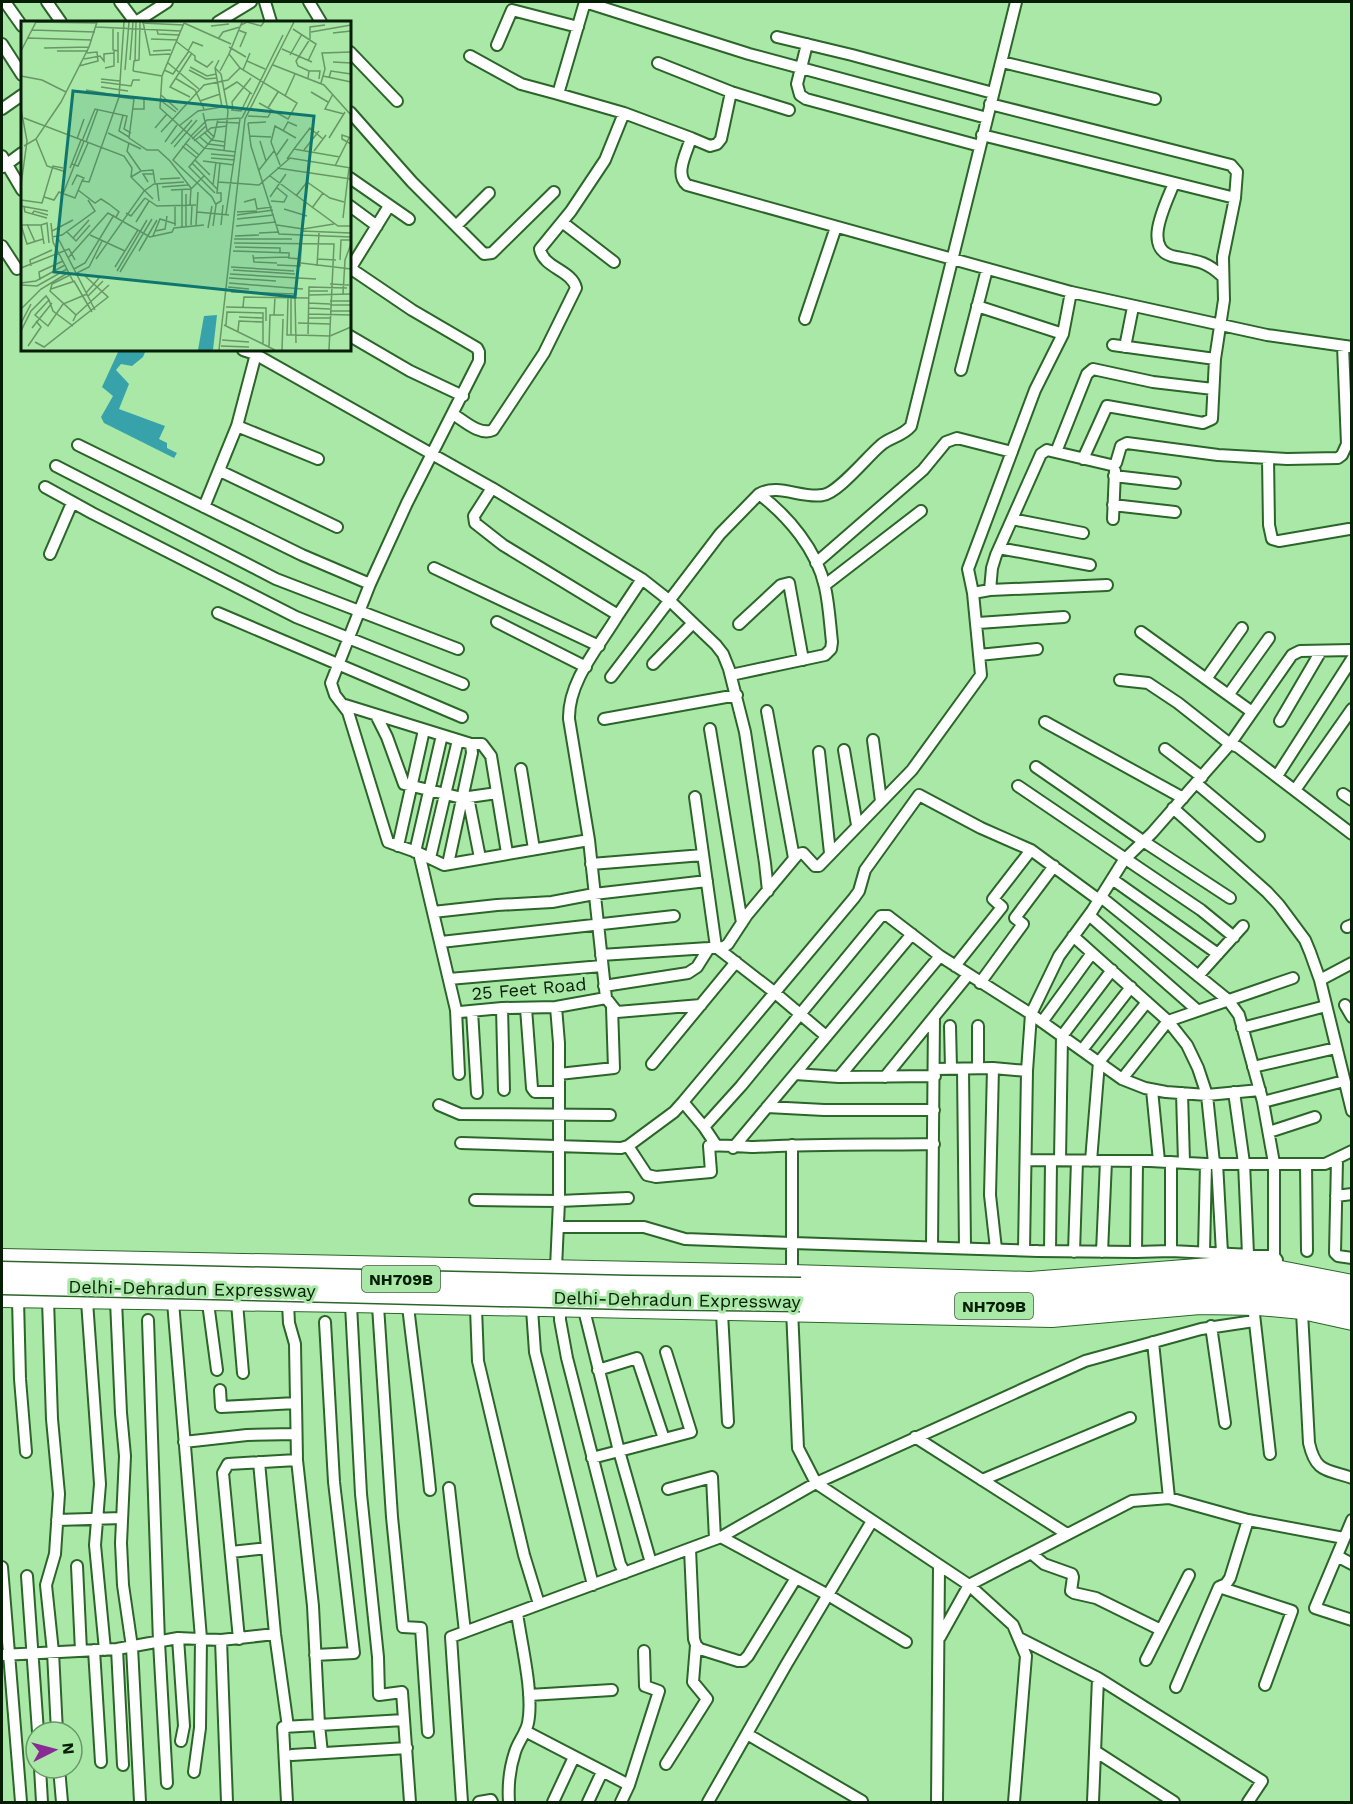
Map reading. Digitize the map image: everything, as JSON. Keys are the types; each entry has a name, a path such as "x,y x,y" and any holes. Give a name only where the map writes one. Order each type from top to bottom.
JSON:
{"highway":[{"name":"Delhi-Dehradun Expressway","path":"2,1271 1013,1292 1071,1291 1185,1279 1233,1278 1281,1281 1352,1294"},
{"name":"Delhi-Dehradun Expressway","path":"2,1285 1013,1307 1072,1305 1182,1294 1233,1293 1285,1296 1352,1309"}],"street":[{"path":"5,2 21,25"},
{"path":"47,2 60,21"},
{"path":"120,2 135,21"},
{"path":"138,21 167,2"},
{"path":"220,21 250,2"},
{"path":"265,2 272,21"},
{"path":"309,2 320,21"},
{"path":"558,94 585,2 800,68 987,118"},
{"path":"611,677 720,534 759,494 768,490 814,495 829,494 881,445 908,430 915,416 1016,2"},
{"path":"497,45 513,10 578,27"},
{"path":"777,37 1231,165 1237,172 1235,198 1223,257 1224,300 1215,359 1212,419 1206,423 1107,406 1083,459"},
{"path":"2,44 21,73"},
{"path":"807,44 797,84 800,95 806,99 1235,198"},
{"path":"351,53 397,101"},
{"path":"470,56 521,84 624,113 710,146 717,144 721,139 731,92"},
{"path":"1002,62 1155,99"},
{"path":"658,63 731,92 789,110"},
{"path":"2,109 21,96"},
{"path":"351,113 412,182 480,252 488,255 492,253 554,192"},
{"path":"453,414 480,430 489,432 493,430 544,352 576,288 572,280 543,257 541,253 543,244 562,222 605,160 624,113"},
{"path":"691,138 681,172 683,182 687,185 1071,292 1219,325 1347,347 1347,444 1342,455 1334,459 1268,458 1218,455 1127,443 1121,446 1115,470 1113,519"},
{"path":"21,154 3,163 21,189"},
{"path":"351,179 409,219"},
{"path":"1174,183 1158,229 1159,247 1167,255 1207,263 1222,276"},
{"path":"456,226 489,193"},
{"path":"351,266 389,206"},
{"path":"351,207 376,226"},
{"path":"562,222 614,262"},
{"path":"806,319 836,227"},
{"path":"2,246 17,269"},
{"path":"351,269 412,310 477,348 479,352 479,362 407,502 370,584 331,683 335,695 345,705 352,724 387,842 417,852 444,865 589,840"},
{"path":"961,370 987,269"},
{"path":"449,979 724,947 794,858 803,853 815,866 822,863 912,770 981,675 978,624 968,569 1035,390 1063,334 1071,292"},
{"path":"977,306 1063,334"},
{"path":"1125,347 1133,307"},
{"path":"351,337 410,371 463,396"},
{"path":"1113,345 1215,359"},
{"path":"204,507 237,426 256,352 492,488 642,579 670,601 723,654 737,695 748,748 768,891"},
{"path":"1056,452 1087,374 1093,369 1153,382 1213,389"},
{"path":"237,426 318,459"},
{"path":"816,563 923,470 946,442 957,438 1012,452"},
{"path":"78,445 302,555 370,584"},
{"path":"990,590 992,568 999,548 1041,454 1047,450 1108,465 1115,470 1175,483"},
{"path":"1268,458 1269,525 1272,538 1279,541 1349,529"},
{"path":"56,466 276,579 458,649"},
{"path":"220,471 337,527"},
{"path":"45,487 72,503 279,608 463,684"},
{"path":"492,488 474,516 475,523 503,545 618,615"},
{"path":"731,675 825,655 831,649 825,585 816,563 783,513 759,494"},
{"path":"50,554 72,503"},
{"path":"1113,505 1175,512"},
{"path":"825,585 921,511"},
{"path":"1012,519 1083,532"},
{"path":"999,548 1090,565"},
{"path":"434,568 599,646"},
{"path":"559,1074 614,1068 609,1002 604,986 589,840 568,706 578,679 642,579"},
{"path":"739,624 781,585 789,583 802,660"},
{"path":"973,593 990,590 1107,585"},
{"path":"218,613 462,717"},
{"path":"978,624 1064,617"},
{"path":"497,622 586,667"},
{"path":"653,664 692,624"},
{"path":"1206,678 1242,628"},
{"path":"1141,632 1252,712"},
{"path":"1229,694 1269,638"},
{"path":"979,655 1037,649"},
{"path":"1024,1250 1027,1071 1031,1014 1059,956 1100,899 1124,860 1143,842 1230,744 1292,655 1300,651 1352,650"},
{"path":"1281,721 1321,651"},
{"path":"1277,776 1352,659"},
{"path":"1120,680 1148,683 1178,703 1230,744 1238,747 1352,834"},
{"path":"604,719 737,695"},
{"path":"345,705 471,744 482,744 488,750 507,853"},
{"path":"1295,790 1352,709"},
{"path":"767,711 794,858"},
{"path":"376,715 387,737 402,782 413,787 465,797 497,793"},
{"path":"1045,722 1183,798"},
{"path":"710,729 742,923"},
{"path":"398,846 424,730"},
{"path":"442,735 417,852 456,1010 459,1074"},
{"path":"430,858 458,740"},
{"path":"873,740 881,801"},
{"path":"448,864 465,797 472,753 471,744"},
{"path":"1165,749 1259,836"},
{"path":"844,750 857,825"},
{"path":"819,752 830,853"},
{"path":"1036,767 1143,842 1230,898"},
{"path":"521,769 534,849"},
{"path":"1018,786 1124,860 1201,910 1234,937"},
{"path":"461,1143 559,1144 621,1148 628,1146 674,1112 854,898 859,891 865,870 920,795 981,828 1031,850 1100,899 1228,1000 1239,1015 1269,1132 1274,1163 1278,1262"},
{"path":"465,797 480,858"},
{"path":"604,986 688,973 697,967 713,947 707,881 694,797"},
{"path":"1173,808 1267,892 1305,940 1320,980 1336,1048 1346,1076 1352,1111"},
{"path":"955,966 1002,907 993,899 1031,850"},
{"path":"591,864 703,855"},
{"path":"980,983 1023,924 1015,918 1054,866"},
{"path":"1112,879 1218,954"},
{"path":"433,912 552,902 594,894 707,881"},
{"path":"1089,915 1197,1010"},
{"path":"441,942 674,916"},
{"path":"705,1127 881,916 888,916 940,956 1031,1014 1122,1079 1152,1090 1207,1095 1260,1090"},
{"path":"1198,976 1243,926"},
{"path":"733,1148 912,934"},
{"path":"1073,936 1168,1021 1187,1045 1198,1068 1207,1095 1222,1253"},
{"path":"713,947 736,962 826,1036"},
{"path":"1042,1022 1092,953"},
{"path":"839,1077 940,956"},
{"path":"652,1064 736,962"},
{"path":"1320,980 1352,963"},
{"path":"1050,1251 1062,1036 1112,970"},
{"path":"885,1077 968,975"},
{"path":"1122,1079 1168,1021 1293,978"},
{"path":"1082,1050 1131,987"},
{"name":"25 Feet Road","path":"456,1010 460,1012 502,1008 556,1007 609,1002 617,1012 622,1012 701,1005"},
{"path":"1091,1161 1099,1062 1148,1002"},
{"path":"1345,1005 1352,1017"},
{"path":"1242,1028 1326,1006"},
{"path":"556,1007 559,1043 559,1201 556,1268"},
{"path":"502,1008 504,1090"},
{"path":"526,1008 533,1091 559,1092"},
{"path":"472,1011 477,1093"},
{"path":"933,1247 934,1017"},
{"path":"951,1026 951,1068"},
{"path":"978,1026 978,1068"},
{"path":"1253,1067 1336,1048"},
{"path":"795,1074 885,1077 935,1072 951,1068 1027,1071"},
{"path":"993,1068 990,1195 996,1250"},
{"path":"963,1069 965,1248"},
{"path":"1263,1102 1346,1076"},
{"path":"1152,1090 1159,1161"},
{"path":"1234,1092 1244,1163 1248,1254"},
{"path":"1182,1093 1184,1162"},
{"path":"683,1102 705,1127 716,1145"},
{"path":"440,1105 460,1114 610,1115"},
{"path":"767,1107 824,1110 934,1110"},
{"path":"1269,1132 1315,1117"},
{"path":"628,1146 647,1175 656,1177 711,1172 709,1146 716,1145 733,1148 792,1145 934,1144"},
{"path":"792,1145 792,1314 798,1448 816,1483 969,1585 1013,1625 1026,1656 1014,1803"},
{"path":"1027,1160 1325,1164 1352,1151"},
{"path":"1337,1160 1335,1253 1338,1256 1352,1258"},
{"path":"1074,1252 1077,1161"},
{"path":"1102,1252 1106,1161"},
{"path":"1136,1252 1137,1161"},
{"path":"1171,1162 1171,1251"},
{"path":"1204,1252 1213,1163"},
{"path":"1306,1164 1307,1251"},
{"path":"1336,1196 1352,1194"},
{"path":"475,1200 559,1201 628,1198"},
{"path":"558,1227 644,1227 685,1239 792,1244 1074,1252 1171,1251 1248,1254 1352,1282"},
{"path":"2,1256 1030,1279 1278,1262"},
{"path":"2,1300 18,1307 174,1312 208,1310 238,1313 352,1315 378,1306 408,1306 1052,1320 1200,1307 1254,1314 1302,1311 1352,1323"},
{"path":"378,1306 392,1517 403,1627 421,1628 428,1732"},
{"path":"408,1306 417,1387 423,1415 430,1490"},
{"path":"18,1307 20,1379 26,1452"},
{"path":"48,1308 52,1419 59,1494 55,1554 46,1584 56,1720"},
{"path":"87,1308 100,1484 95,1545 100,1762"},
{"path":"476,1308 478,1361 524,1555 539,1604"},
{"path":"116,1309 125,1456 122,1518 123,1585 132,1647 140,1803"},
{"path":"532,1309 536,1352 593,1585"},
{"path":"208,1310 217,1370"},
{"path":"560,1310 567,1358 620,1564 625,1573"},
{"path":"584,1310 619,1451 651,1563"},
{"path":"1302,1311 1309,1443 1312,1458 1318,1466 1352,1478"},
{"path":"174,1312 201,1638 200,1728 194,1772"},
{"path":"238,1313 243,1373"},
{"path":"289,1313 295,1344 297,1460 313,1606 322,1753"},
{"path":"722,1313 728,1422"},
{"path":"462,1803 451,1637 718,1538 816,1483 1085,1361 1254,1314"},
{"path":"1254,1314 1270,1454"},
{"path":"352,1315 361,1494 378,1657 379,1695 402,1692 410,1803"},
{"path":"148,1320 159,1642 167,1783"},
{"path":"315,1655 354,1653 334,1482 325,1322"},
{"path":"1211,1326 1225,1423"},
{"path":"1154,1342 1168,1498"},
{"path":"592,1458 692,1432 666,1352"},
{"path":"598,1370 637,1358 664,1439"},
{"path":"220,1390 221,1407 296,1403"},
{"path":"982,1480 1130,1418"},
{"path":"183,1442 247,1435 296,1434"},
{"path":"915,1437 1067,1534"},
{"path":"239,1639 223,1473 228,1464 297,1460"},
{"path":"259,1462 275,1634 288,1727"},
{"path":"668,1489 712,1477 718,1538"},
{"path":"448,1488 465,1632"},
{"path":"940,1637 969,1585 1132,1501 1168,1498 1248,1520 1344,1538"},
{"path":"57,1520 122,1518"},
{"path":"1176,1687 1219,1587 1226,1584 1230,1578 1248,1520"},
{"path":"1352,1520 1315,1608 1352,1620"},
{"path":"708,1803 872,1521"},
{"path":"718,1538 828,1595 906,1642"},
{"path":"231,1552 267,1548"},
{"path":"666,1764 707,1699 693,1682 696,1645 690,1549"},
{"path":"1031,1553 1044,1564 1072,1574 1071,1591 1074,1593 1096,1598 1161,1630"},
{"path":"1337,1556 1352,1564"},
{"path":"77,1566 81,1651"},
{"path":"937,1803 939,1566"},
{"path":"2,1567 5,1655 21,1803"},
{"path":"1146,1659 1189,1575"},
{"path":"27,1576 37,1720"},
{"path":"696,1645 700,1649 743,1661 796,1578"},
{"path":"1219,1587 1292,1611 1265,1685"},
{"path":"509,1803 514,1754 529,1716 529,1695 517,1613"},
{"path":"5,1655 117,1649 178,1638 221,1640 275,1634"},
{"path":"178,1638 184,1726 181,1741"},
{"path":"1019,1638 1098,1678 1262,1781 1248,1803"},
{"path":"221,1640 227,1803"},
{"path":"117,1649 123,1765"},
{"path":"621,1803 659,1691 645,1686 644,1650"},
{"path":"1093,1803 1098,1678"},
{"path":"529,1695 612,1690"},
{"path":"287,1803 283,1727 404,1720"},
{"path":"525,1731 629,1785"},
{"path":"747,1734 862,1801 861,1803"},
{"path":"292,1755 407,1748"},
{"path":"1095,1751 1174,1803"},
{"path":"553,1803 574,1757"},
{"path":"588,1803 602,1772"},
{"path":"41,1780 42,1803"},
{"path":"60,1780 62,1803"},
{"path":"479,1803 491,1800 492,1803"}],"water":[{"path":"119,351 146,351 143,357 132,366 121,364 116,370 129,384 119,409 165,426 159,439 167,443 167,448 177,453 174,458 104,423 101,417 113,396 102,387"}]}
